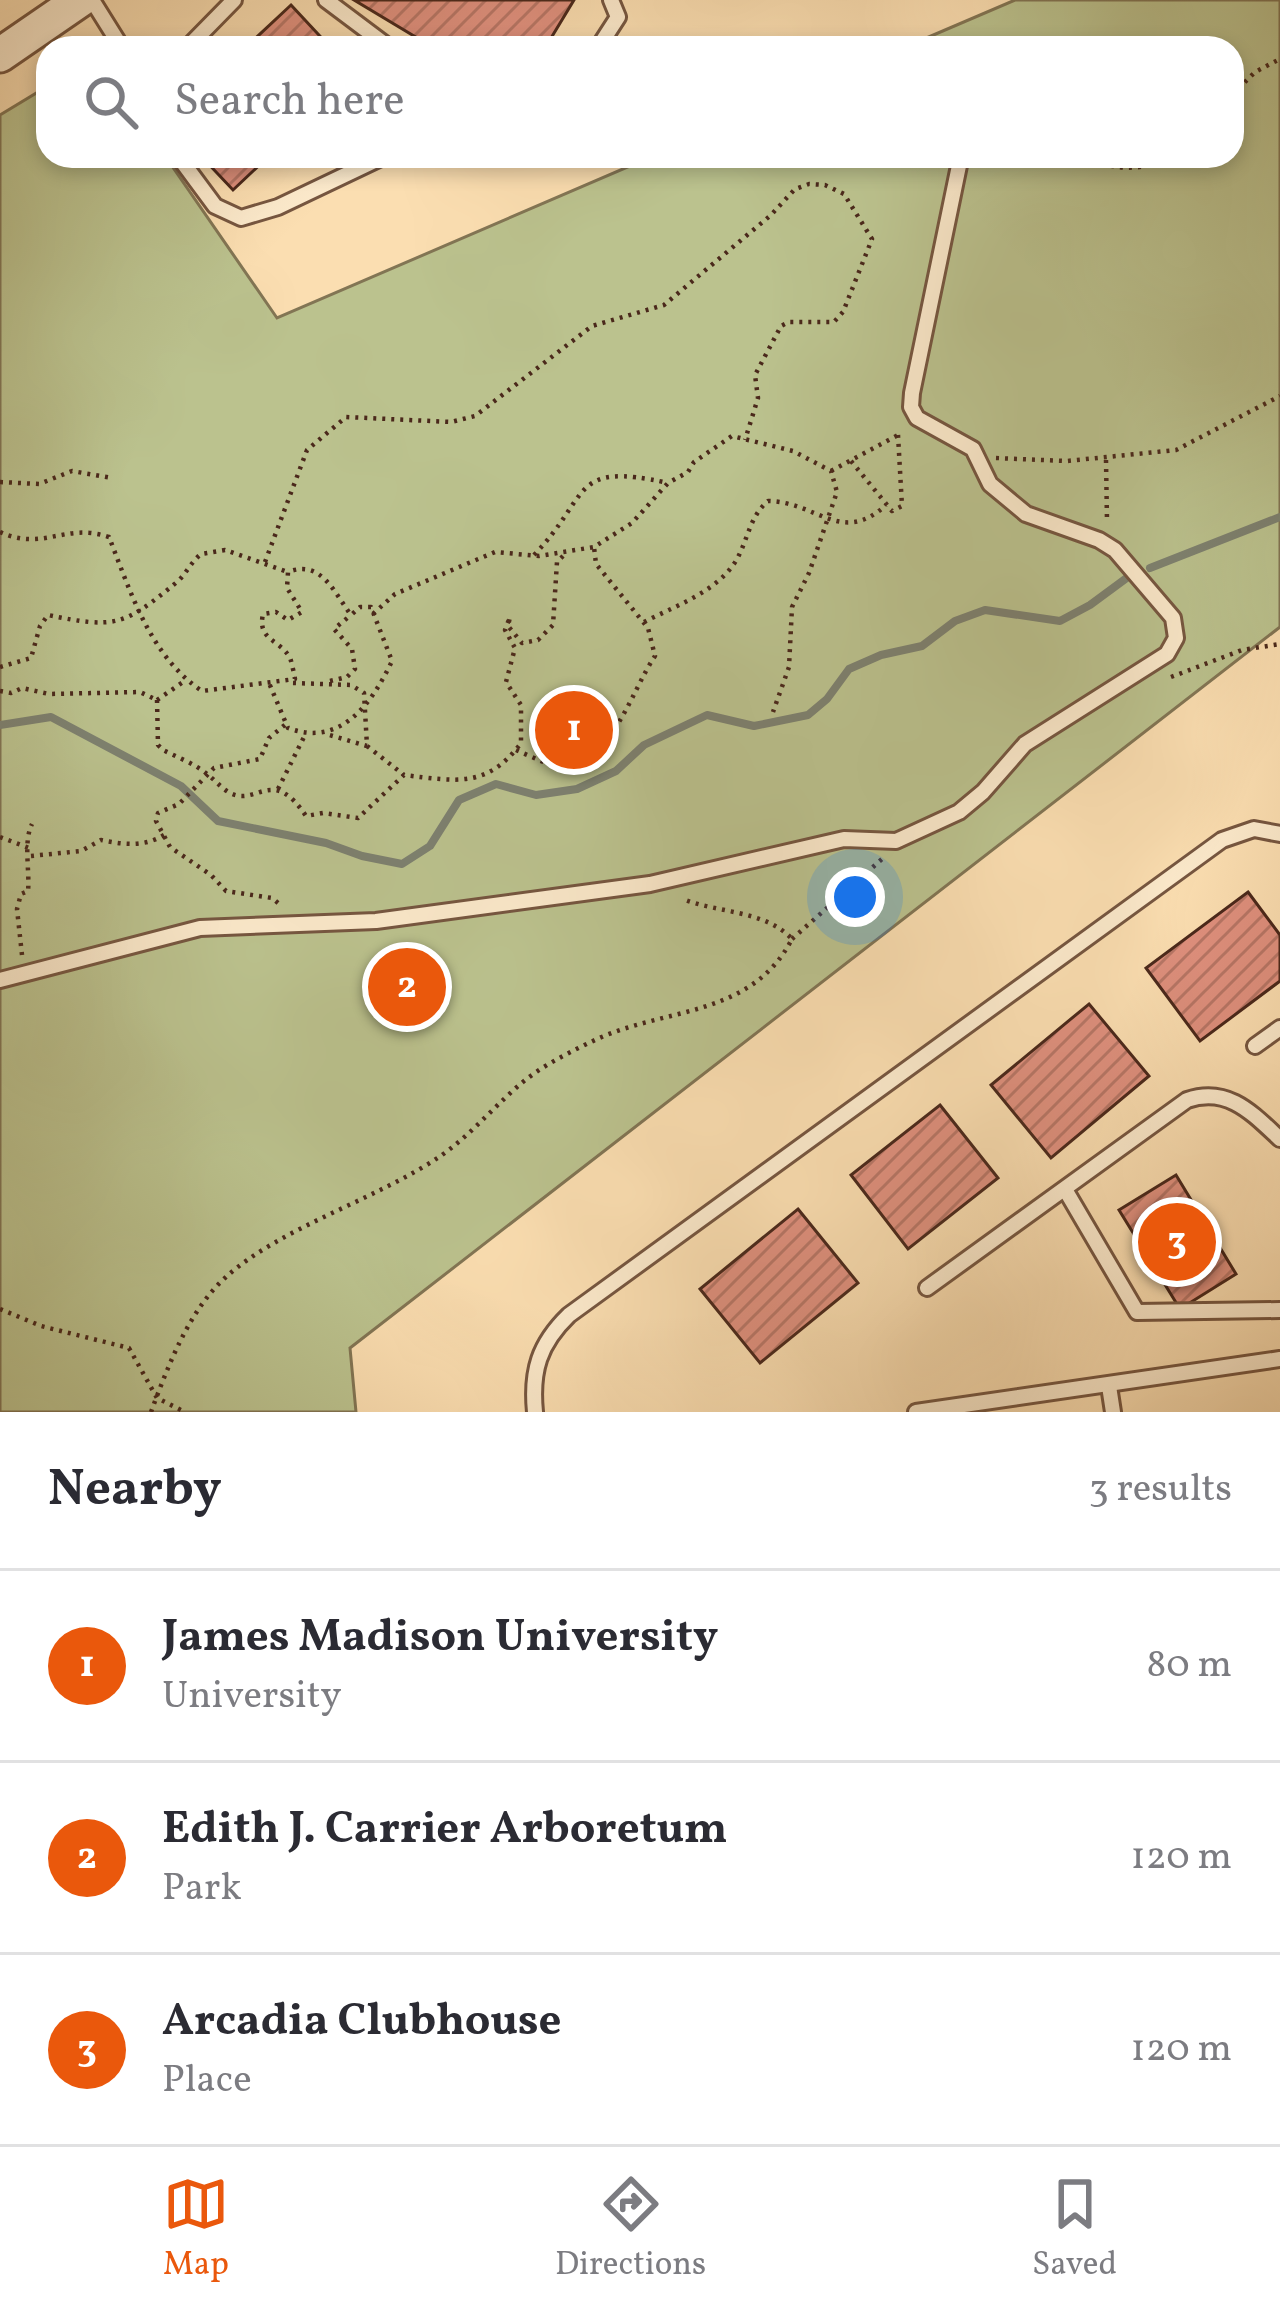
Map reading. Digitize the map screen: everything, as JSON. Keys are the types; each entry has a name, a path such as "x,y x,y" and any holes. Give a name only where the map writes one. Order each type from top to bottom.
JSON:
{"street":[{"path":"0,55 80,0"}],"lane":[{"path":"92,0 114,36"},
{"path":"199,36 234,0"},
{"path":"606,36 618,17 611,0"},
{"path":"329,1 374,36"},
{"path":"187,168 215,206 242,218 278,208 360,168"},
{"path":"0,980 200,928 376,921 658,882 844,838 896,841 959,812 1035,736 1170,650 1177,634 1173,618 1107,544 1026,514 989,484 968,445 915,415 912,393 959,168"},
{"path":"535,1412 534,1366 569,1315 1222,840 1255,830 1280,834"},
{"path":"1255,1046 1280,1028"},
{"path":"927,1288 1187,1100 1202,1095 1234,1100 1280,1139"},
{"path":"1066,1191 1137,1312 1280,1310"},
{"path":"916,1412 1280,1359"},
{"path":"1109,1386 1113,1412"}],"path":[{"path":"1244,83 1280,59"},
{"path":"265,562 308,450 346,417 451,422 475,416 592,326 664,305 795,189 825,184 844,194 872,239 834,322 781,326 755,375 758,398 745,440"},
{"path":"979,458 1067,461 1176,449 1280,395"},
{"path":"831,472 898,435 915,415"},
{"path":"851,461 892,512 902,506 898,435"},
{"path":"373,614 395,594 495,552 534,555 594,547 632,523 668,483 732,436 793,451 831,472 837,492 792,608 789,667 772,712"},
{"path":"1106,458 1107,544"},
{"path":"0,482 40,484 72,471 112,478"},
{"path":"534,555 596,478 629,474 668,483"},
{"path":"644,622 722,580 757,510 768,501 806,507 828,520 862,523 886,505"},
{"path":"0,532 22,543 72,531 89,530 109,537 146,630 187,680 202,691 296,680 290,655 266,636 260,624 263,614 275,612 288,620 302,612 287,588 288,572"},
{"path":"516,749 566,768 597,748 633,701 638,682 655,656 644,622 596,564 594,547"},
{"path":"0,667 31,658 48,614 108,624 139,612 180,580 201,554 225,550 288,572 301,567 314,570 331,584 351,615"},
{"path":"514,648 538,640 553,625 557,562 568,551"},
{"path":"325,682 347,677 355,669 352,650 334,628 360,607 370,608 392,661 365,710 326,734"},
{"path":"269,683 288,728 367,746 404,775 458,782 495,771 521,743 521,705 506,682 514,648 505,629 510,617 508,626 522,643"},
{"path":"1155,686 1242,650 1280,644"},
{"path":"157,700 187,680"},
{"path":"269,683 352,685 364,693 367,746"},
{"path":"0,691 140,692 157,700"},
{"path":"157,700 158,745 240,796 254,790 277,790 297,802 306,816 358,818 404,775"},
{"path":"286,724 268,738 260,760 223,765 207,773 178,803 158,814 156,821 170,847 226,891 272,898 307,922"},
{"path":"277,790 305,735"},
{"path":"31,971 22,954 17,909 21,894 28,891 27,835 32,824"},
{"path":"0,837 30,852 81,851 100,840 113,845 148,845 164,836"},
{"path":"151,1412 193,1319 229,1274 438,1158 520,1085 579,1048 616,1030 682,1016 739,994 772,968 792,939 859,881 896,841"},
{"path":"658,882 680,898 755,918 782,929 792,939"},
{"path":"0,1310 41,1326 129,1348 157,1398 185,1412"}],"green space":[{"path":"1015,0 1280,0 1280,627 350,1348 356,1412 0,1412 0,115 36,93 36,168 173,168 277,318 625,168 1244,168 1244,36 931,36"}],"building":[{"path":"354,0 574,0 552,36 414,36"},
{"path":"291,5 320,36 258,36"},
{"path":"212,168 256,168 233,190"},
{"path":"1248,892 1280,935 1280,981 1200,1041 1146,968"},
{"path":"1089,1004 1149,1076 1051,1158 991,1085"},
{"path":"940,1105 998,1178 908,1249 851,1175"},
{"path":"1176,1175 1236,1274 1180,1309 1119,1210"},
{"path":"798,1209 858,1283 760,1363 700,1289"}],"waterway":[{"path":"1150,568 1280,517"},
{"path":"0,725 51,717 181,786 218,821 402,864 430,846 459,800 496,784 536,795 577,789 616,771 644,745 707,715 754,726 808,715 849,669 881,655 922,646 955,621 985,610 1060,621 1128,577"}],"place":[{"name":"James Madison University","path":"574,730"},
{"name":"Edith J. Carrier Arboretum","path":"407,987"},
{"name":"Arcadia Clubhouse","path":"1177,1242"}]}
